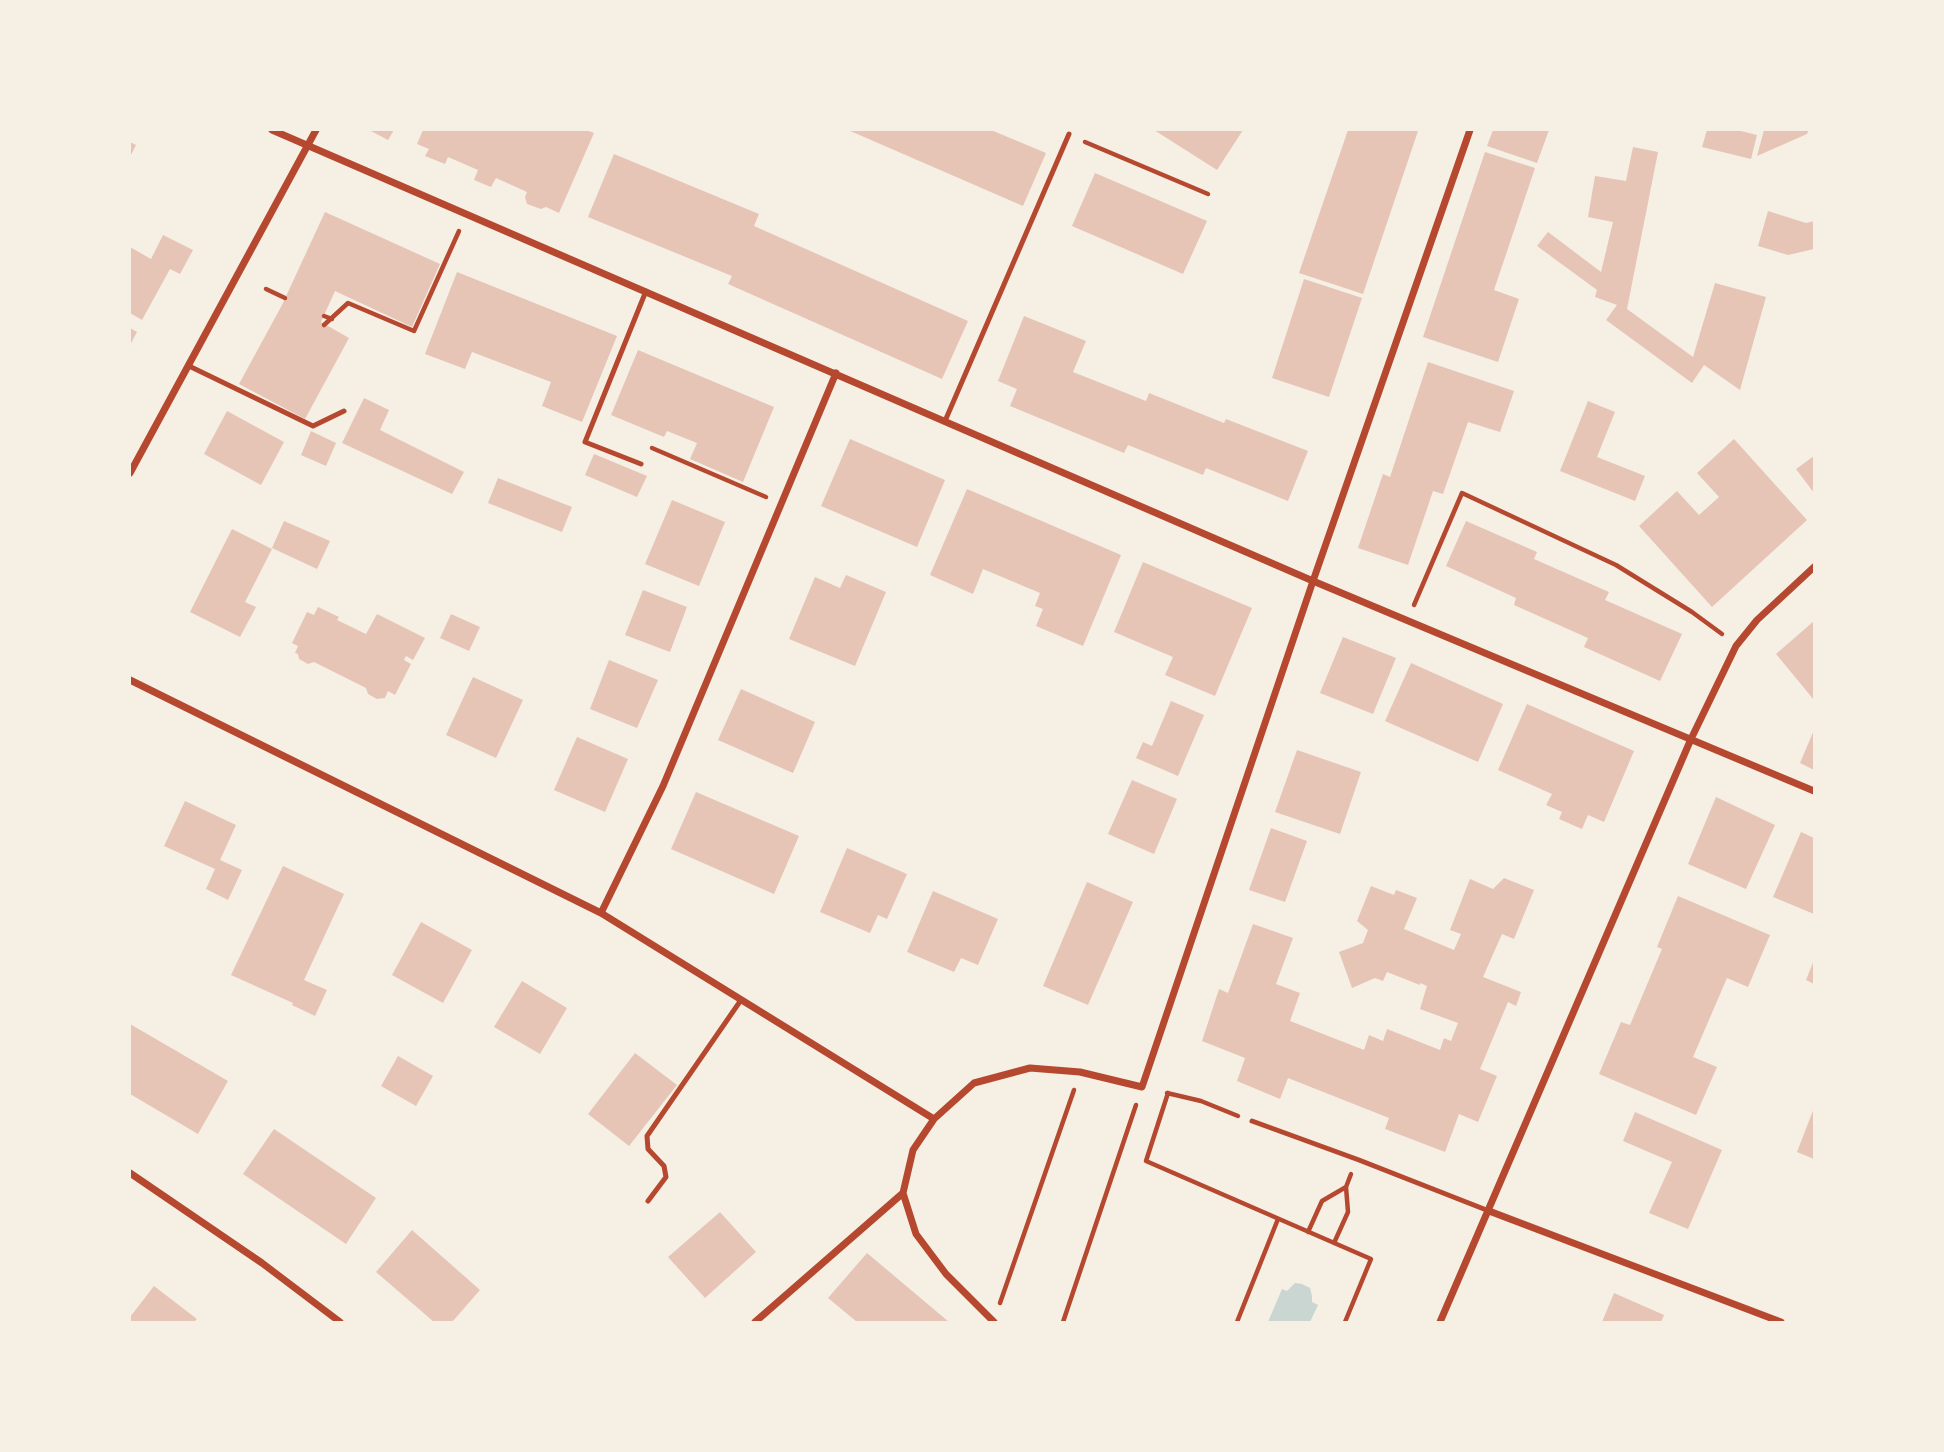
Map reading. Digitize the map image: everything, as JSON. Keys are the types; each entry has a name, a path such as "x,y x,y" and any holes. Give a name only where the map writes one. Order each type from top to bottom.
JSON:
{"street":[{"path":"272,130 1313,581 1815,791"},
{"path":"130,473 316,130"},
{"path":"994,1322 946,1273 916,1234 903,1193 913,1150 934,1119 974,1083 1030,1068 1080,1072 1142,1087 1313,581 1470,130"},
{"path":"601,913 663,786 836,373"},
{"path":"1440,1322 1691,740 1736,646 1757,620 1815,567"},
{"path":"130,680 601,913 934,1119"},
{"path":"130,1173 262,1263 340,1322"},
{"path":"755,1322 903,1193"},
{"path":"1489,1211 1781,1322"}],"lane":[{"path":"945,421 1069,135"},
{"path":"641,464 585,442 646,291"},
{"path":"189,366 313,426 344,411"},
{"path":"649,1201 666,1177 664,1166 648,1149 648,1136 741,1000"},
{"path":"1252,1121 1489,1211"}],"path":[{"path":"1069,135 1208,194"},
{"path":"324,325 348,303 414,331 466,214"},
{"path":"266,289 285,298"},
{"path":"324,316 332,318"},
{"path":"644,444 782,504"},
{"path":"1408,621 1462,493 1616,565 1692,612 1736,646"},
{"path":"1003,1295 1080,1072"},
{"path":"1063,1322 1142,1087 1200,1101 1252,1121"},
{"path":"1168,1093 1146,1161 1371,1259 1345,1322"},
{"path":"1334,1243 1348,1212 1346,1187 1356,1159"},
{"path":"1308,1232 1322,1201 1346,1187"},
{"path":"1237,1322 1278,1219"}],"shaded area":[{"path":"1295,1283 1310,1288 1312,1302 1318,1305 1310,1322 1268,1322 1282,1289 1287,1291"}],"building":[{"path":"369,130 394,130 388,140"},
{"path":"423,130 586,130 594,133 559,213 546,207 541,209 527,204 527,192 496,178 491,187 474,180 478,170 448,157 445,164 425,156 429,149 417,144"},
{"path":"848,130 991,130 1046,153 1023,206"},
{"path":"1154,130 1243,130 1217,170"},
{"path":"1348,130 1418,131 1363,294 1299,273"},
{"path":"1493,130 1549,130 1537,163 1487,146"},
{"path":"1707,130 1737,130 1757,135 1751,159 1702,147"},
{"path":"1764,130 1809,130 1807,134 1757,156"},
{"path":"130,142 136,145 130,157"},
{"path":"1633,147 1658,152 1627,309 1693,357 1715,283 1766,297 1740,390 1704,365 1692,383 1606,320 1617,305 1595,297 1597,290 1537,246 1548,232 1601,272 1613,222 1588,217 1595,176 1626,181"},
{"path":"1485,152 1535,168 1494,290 1519,299 1498,362 1423,337"},
{"path":"614,154 759,214 754,226 968,321 942,379 728,284 732,276 588,217"},
{"path":"1095,173 1207,221 1183,274 1072,226"},
{"path":"1768,211 1806,223 1814,221 1814,249 1788,255 1758,246"},
{"path":"325,212 440,264 412,327 335,291 321,322 349,338 305,419 239,384 282,305"},
{"path":"163,235 193,250 180,274 170,269 142,320 130,313 130,247 151,259"},
{"path":"457,272 617,336 582,422 542,406 551,382 472,352 465,369 425,354"},
{"path":"1304,279 1362,298 1329,397 1272,378"},
{"path":"1024,316 1086,341 1073,372 1146,401 1149,393 1224,423 1226,419 1308,451 1288,501 1206,468 1203,475 1128,445 1124,453 1010,406 1017,389 998,381"},
{"path":"130,328 137,332 130,345"},
{"path":"638,350 774,407 743,482 690,459 697,443 667,431 664,437 611,415"},
{"path":"1428,362 1514,391 1500,432 1468,422 1443,494 1433,491 1408,565 1358,548 1383,474 1390,477"},
{"path":"364,398 389,410 380,430 464,472 452,494 342,443"},
{"path":"1588,401 1615,412 1597,457 1645,476 1635,501 1560,471"},
{"path":"227,411 284,442 261,485 204,454"},
{"path":"311,431 336,443 326,466 301,455"},
{"path":"850,439 945,480 917,547 821,506"},
{"path":"1734,439 1807,520 1712,607 1639,526 1677,491 1699,515 1719,497 1697,473"},
{"path":"594,454 647,476 637,497 585,475"},
{"path":"1814,456 1814,493 1796,469"},
{"path":"498,478 572,507 562,532 488,503"},
{"path":"967,489 1121,555 1083,646 1036,626 1043,609 1035,606 1040,593 983,569 973,594 930,575"},
{"path":"672,500 725,522 699,586 645,564"},
{"path":"284,521 330,541 317,569 272,548"},
{"path":"1466,521 1537,552 1534,559 1609,592 1605,600 1682,634 1660,681 1584,647 1588,638 1514,605 1516,598 1446,566"},
{"path":"232,529 272,549 245,602 256,607 240,637 190,612"},
{"path":"1143,562 1252,608 1215,696 1165,675 1173,657 1114,632"},
{"path":"846,575 886,592 855,666 789,639 815,577 840,588"},
{"path":"643,590 687,607 670,652 625,635"},
{"path":"318,607 366,634 377,614 425,638 413,660 406,656 404,660 411,664 395,695 388,691 385,698 377,699 368,694 366,688 314,662 308,664 299,659 295,653 298,646 292,643 307,612 314,615"},
{"path":"451,614 480,627 469,651 440,638"},
{"path":"1814,621 1814,700 1776,654"},
{"path":"1343,637 1396,658 1373,714 1320,693"},
{"path":"609,660 658,680 637,728 590,709"},
{"path":"1411,663 1503,704 1478,762 1385,721"},
{"path":"473,677 523,700 496,758 446,735"},
{"path":"741,689 815,722 793,773 718,740"},
{"path":"1171,701 1204,715 1178,776 1136,758 1143,742 1152,746"},
{"path":"1527,704 1634,751 1604,822 1588,815 1582,829 1559,819 1562,812 1546,805 1552,794 1498,770"},
{"path":"1814,730 1814,770 1800,763"},
{"path":"577,737 628,759 605,812 554,790"},
{"path":"1297,750 1361,772 1340,834 1275,812"},
{"path":"1132,780 1177,799 1154,854 1108,834"},
{"path":"696,792 799,836 774,894 671,849"},
{"path":"1716,797 1775,825 1746,889 1688,864"},
{"path":"185,801 236,825 220,860 242,870 228,900 206,889 215,869 164,846"},
{"path":"1271,828 1307,841 1285,902 1249,890"},
{"path":"1801,832 1814,838 1814,914 1773,897"},
{"path":"847,848 907,874 887,919 878,915 870,933 820,912"},
{"path":"283,866 344,894 304,980 327,990 315,1016 231,975"},
{"path":"1504,878 1534,890 1514,939 1502,934 1483,977 1521,992 1516,1006 1508,1002 1480,1069 1497,1076 1478,1122 1459,1114 1445,1152 1385,1129 1389,1118 1288,1078 1280,1099 1237,1081 1245,1058 1202,1041 1219,989 1228,993 1253,924 1293,938 1276,984 1300,993 1290,1021 1364,1050 1369,1035 1383,1041 1387,1029 1440,1050 1444,1038 1451,1041 1458,1023 1420,1009 1427,986 1387,972 1383,981 1375,978 1352,988 1339,952 1363,943 1368,930 1357,921 1371,886 1394,895 1396,890 1417,898 1404,929 1454,950 1461,934 1450,930 1470,879 1493,889"},
{"path":"1087,882 1133,902 1088,1005 1043,986"},
{"path":"933,891 998,919 978,965 961,958 954,972 907,952"},
{"path":"1678,896 1770,935 1748,987 1727,978 1693,1057 1717,1067 1696,1115 1599,1074 1621,1022 1630,1025 1662,949 1657,947"},
{"path":"421,922 472,950 443,1003 392,975"},
{"path":"1814,960 1814,984 1806,980"},
{"path":"522,981 567,1008 540,1054 494,1027"},
{"path":"130,1024 228,1081 198,1134 130,1094"},
{"path":"635,1053 677,1085 629,1146 588,1114"},
{"path":"398,1056 433,1076 416,1106 381,1086"},
{"path":"1814,1108 1814,1159 1797,1152"},
{"path":"1635,1112 1722,1150 1688,1229 1649,1213 1672,1162 1623,1141"},
{"path":"274,1129 376,1198 346,1244 243,1174"},
{"path":"720,1212 756,1252 705,1298 668,1257"},
{"path":"412,1230 480,1290 452,1322 434,1322 376,1272"},
{"path":"867,1253 949,1322 857,1322 828,1298"},
{"path":"154,1286 197,1319 194,1322 130,1322 130,1317"},
{"path":"1614,1293 1664,1315 1661,1322 1602,1322"}]}
